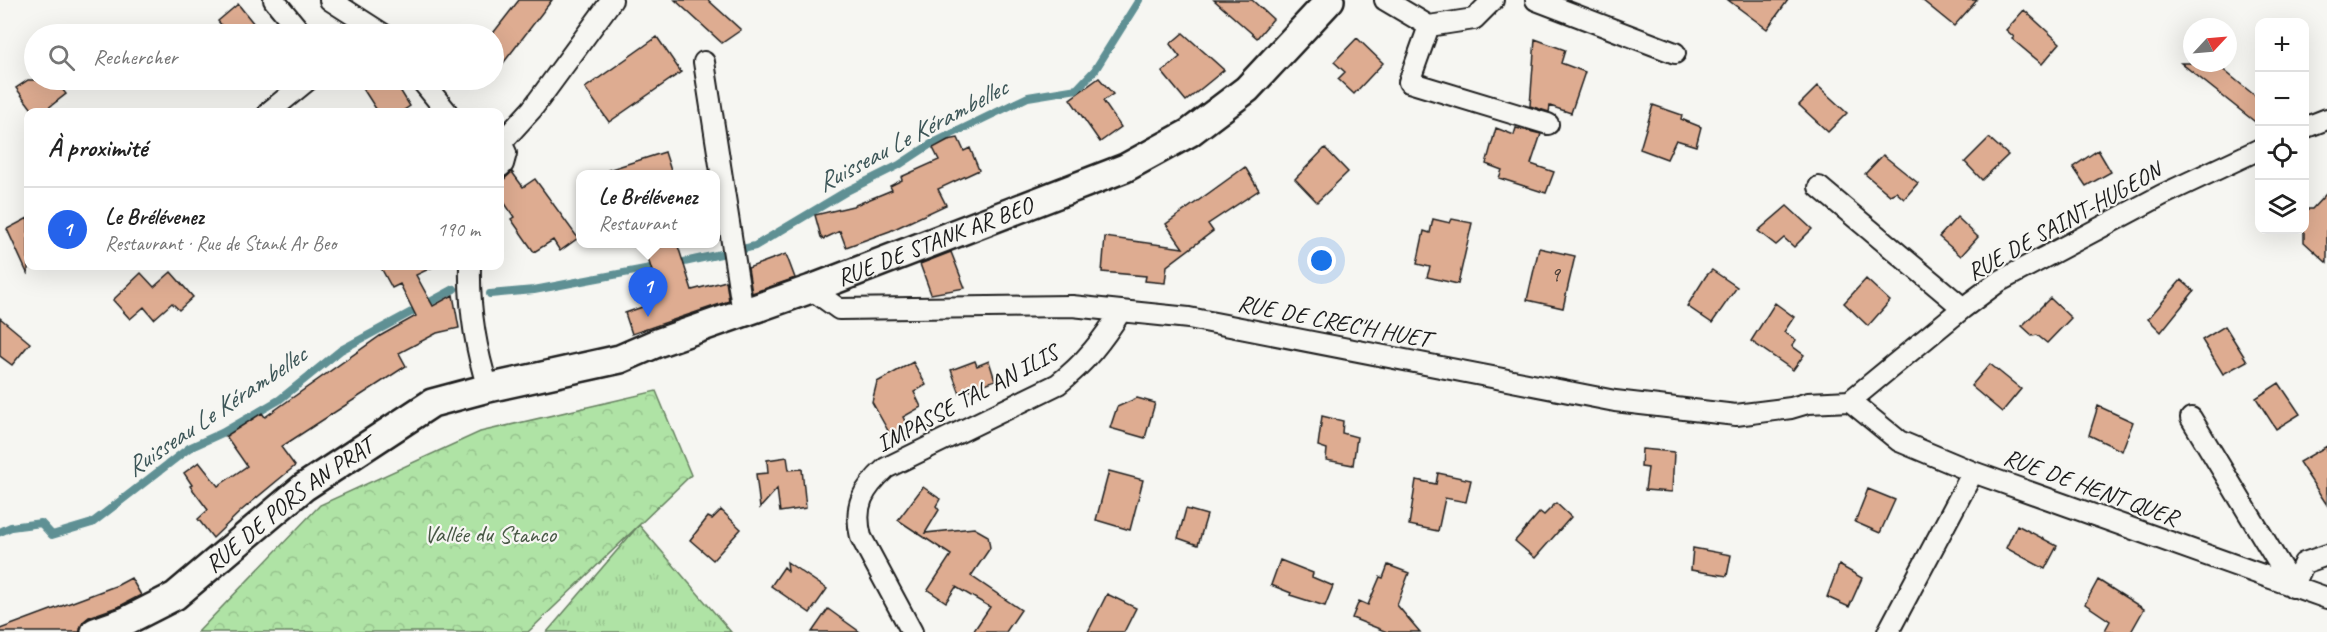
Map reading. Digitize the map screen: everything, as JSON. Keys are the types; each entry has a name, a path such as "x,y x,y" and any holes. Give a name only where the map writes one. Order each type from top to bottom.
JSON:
{"street":[{"path":"274,0 294,24"},
{"path":"330,0 367,24"},
{"path":"504,138 532,109 612,0"},
{"name":"RUE DE STANK AR BEO","path":"488,388 620,359 657,343 811,290 1125,168 1189,133 1246,89 1330,0"},
{"path":"1385,0 1429,26 1474,19 1493,0"},
{"path":"1536,0 1676,52"},
{"path":"1429,26 1409,82 1548,124"},
{"path":"704,62 743,313"},
{"path":"274,108 296,90"},
{"path":"429,90 444,108"},
{"path":"2309,127 2327,119"},
{"name":"RUE DE SAINT-HUGEON","path":"1850,401 1998,282 2090,231 2255,151"},
{"path":"1820,186 1963,308"},
{"path":"470,270 470,305 480,364 488,388"},
{"name":"RUE DE CREC'H HUET","path":"811,290 839,309 1072,306 1189,318 1615,401 1736,415 1791,408 1808,403 1850,401"},
{"name":"IMPASSE TAL AN ILIS","path":"912,632 861,537 857,522 858,506 863,494 886,468 1058,384 1080,366 1101,343 1121,311"},
{"name":"RUE DE PORS AN PRAT","path":"95,632 126,621 175,596 304,487 432,403 488,388"},
{"name":"RUE DE HENT QUER","path":"1850,401 1899,441 1973,472 2327,598"},
{"path":"2191,418 2293,586"},
{"path":"1888,632 1973,472"},
{"path":"2293,586 2304,563 2327,555"}],"green space":[{"name":"Vallée du Stanco","path":"656,391 691,475 528,632 198,632 320,505 480,432"},
{"path":"639,525 731,632 547,632"}],"building":[{"path":"519,0 552,0 504,62 504,24 500,24"},
{"path":"675,0 708,0 741,30 722,43"},
{"path":"1214,0 1252,0 1273,19 1257,38"},
{"path":"1728,0 1788,0 1767,29"},
{"path":"1922,0 1977,0 1954,26"},
{"path":"238,4 254,24 221,24 218,21"},
{"path":"2024,10 2060,43 2042,64 2012,39 2014,37 2006,30"},
{"path":"1183,33 1224,70 1186,101 1162,72 1180,57 1170,44"},
{"path":"657,37 681,72 609,122 585,88"},
{"path":"1357,38 1383,63 1354,94 1338,79 1345,72 1334,62"},
{"path":"1535,39 1565,50 1561,63 1585,72 1571,113 1550,106 1549,112 1530,106"},
{"path":"2192,72 2226,72 2255,96 2255,122"},
{"path":"1099,78 1113,94 1103,101 1121,127 1100,142 1070,99"},
{"path":"24,83 24,90 63,90 66,94 48,108 31,108 16,88"},
{"path":"1818,86 1847,113 1828,132 1799,105"},
{"path":"364,90 400,90 410,106 407,108 375,108"},
{"path":"1653,105 1682,115 1681,119 1701,127 1696,146 1676,140 1667,159 1640,149"},
{"path":"1496,128 1514,135 1516,128 1541,134 1531,164 1554,172 1546,193 1499,178 1502,170 1486,164"},
{"path":"958,138 964,151 970,148 979,170 938,189 946,205 890,231 846,247 840,231 823,239 821,237 815,215 853,206 892,190 890,186 902,180 901,177 939,160 933,148 948,140"},
{"path":"1989,138 2008,155 1982,180 1965,162"},
{"path":"1325,148 1348,172 1317,202 1295,179"},
{"path":"2098,150 2111,172 2086,186 2073,167"},
{"path":"665,152 671,170 608,170"},
{"path":"1883,155 1918,183 1904,199 1896,192 1890,195 1865,174"},
{"path":"1245,167 1259,190 1208,224 1213,231 1167,266 1165,283 1145,281 1146,276 1102,272 1105,237 1183,248 1166,224"},
{"path":"512,172 523,187 535,179 576,235 576,239 560,251 553,240 534,252 511,219 514,217 504,202 504,179"},
{"path":"2327,193 2327,263 2304,242 2304,234 2309,234 2309,209 2312,209"},
{"path":"1787,206 1812,229 1794,247 1784,238 1776,245 1758,231"},
{"path":"1957,217 1978,237 1961,256 1939,237"},
{"path":"1433,219 1450,223 1452,219 1472,223 1458,284 1427,277 1430,267 1417,264 1424,231 1430,233"},
{"path":"24,220 24,266 7,229"},
{"path":"645,248 679,248 692,290 726,281 729,301 632,334 625,313 651,304 641,274 652,271"},
{"path":"1539,248 1575,256 1563,308 1527,300"},
{"path":"951,252 965,288 931,294 920,264"},
{"path":"786,254 795,278 752,293 748,268"},
{"path":"382,270 427,270 416,275 433,306 453,295 459,328 437,333 399,353 406,366 281,447 295,466 242,510 213,538 198,519 208,510 190,486 192,485 184,473 199,462 218,486 247,466 226,436 262,413 265,417 380,336 416,316 400,284 392,288"},
{"path":"1712,270 1737,287 1712,323 1687,306"},
{"path":"171,272 193,297 179,310 172,303 154,319 144,307 130,319 113,300 141,273 154,287"},
{"path":"1866,279 1890,301 1868,326 1844,303"},
{"path":"2181,280 2194,291 2161,332 2148,319"},
{"path":"2050,298 2071,318 2047,343 2037,335 2033,336 2022,326"},
{"path":"1775,303 1794,317 1784,332 1796,340 1792,346 1804,355 1793,370 1751,341"},
{"path":"0,318 30,343 12,365 0,356"},
{"path":"2225,326 2247,361 2223,374 2202,340"},
{"path":"975,361 977,366 989,361 995,380 960,394 951,370"},
{"path":"913,362 926,385 914,392 921,407 903,417 908,427 891,436 872,402 877,382"},
{"path":"1990,364 2021,389 2002,412 1971,386"},
{"path":"2279,383 2300,414 2276,429 2256,398"},
{"path":"1137,398 1155,403 1145,438 1110,428 1117,407"},
{"path":"2098,406 2133,422 2122,451 2089,435"},
{"path":"1322,416 1343,421 1342,433 1357,437 1353,465 1326,460 1327,449 1318,446"},
{"path":"2327,446 2327,505 2299,462"},
{"path":"1642,449 1674,452 1672,492 1645,490 1648,468 1641,467"},
{"path":"787,457 789,470 802,469 806,508 780,512 777,489 760,508 756,474 768,473 767,460"},
{"path":"1109,471 1143,480 1130,530 1096,520"},
{"path":"1438,473 1471,480 1466,502 1445,498 1438,531 1409,525 1416,480 1436,484"},
{"path":"923,487 940,499 936,506 939,510 925,533 974,528 988,536 990,548 971,576 1021,610 1006,632 973,632 990,607 956,587 946,602 928,590 951,555 898,520"},
{"path":"1868,489 1895,500 1880,533 1855,522"},
{"path":"1556,503 1571,517 1535,558 1515,541 1540,512 1544,515"},
{"path":"1186,509 1207,515 1198,545 1178,538"},
{"path":"721,510 741,529 713,560 690,540 708,517 712,519"},
{"path":"2017,525 2057,546 2045,569 2006,548"},
{"path":"1693,548 1731,555 1727,576 1691,570"},
{"path":"1280,560 1313,573 1312,577 1333,586 1325,606 1290,595 1291,593 1271,585"},
{"path":"787,562 827,589 810,613 771,586 784,567 788,571"},
{"path":"1388,565 1409,573 1397,605 1420,632 1387,632 1352,618 1359,601 1368,605"},
{"path":"1839,565 1862,578 1849,607 1827,597"},
{"path":"131,578 141,595 120,606 89,617 83,622 80,632 0,632 0,629 118,585"},
{"path":"2098,580 2144,609 2131,632 2104,632 2110,621 2085,604"},
{"path":"1107,594 1136,608 1124,632 1088,632"},
{"path":"828,609 860,632 812,632"}],"waterway":[{"name":"Ruisseau Le Kérambellec","path":"739,250 755,246 847,191 899,165 931,144 1028,97 1077,89 1095,70 1139,0"},
{"name":"Ruisseau Le Kérambellec","path":"675,264 730,252"},
{"name":"Ruisseau Le Kérambellec","path":"490,294 534,290 661,266"},
{"name":"Ruisseau Le Kérambellec","path":"0,532 11,527 41,523 52,535 92,523 189,448 222,433 279,400 341,350 454,289"}],"place":[{"name":"Le Brélévenez","path":"648,317"}]}
